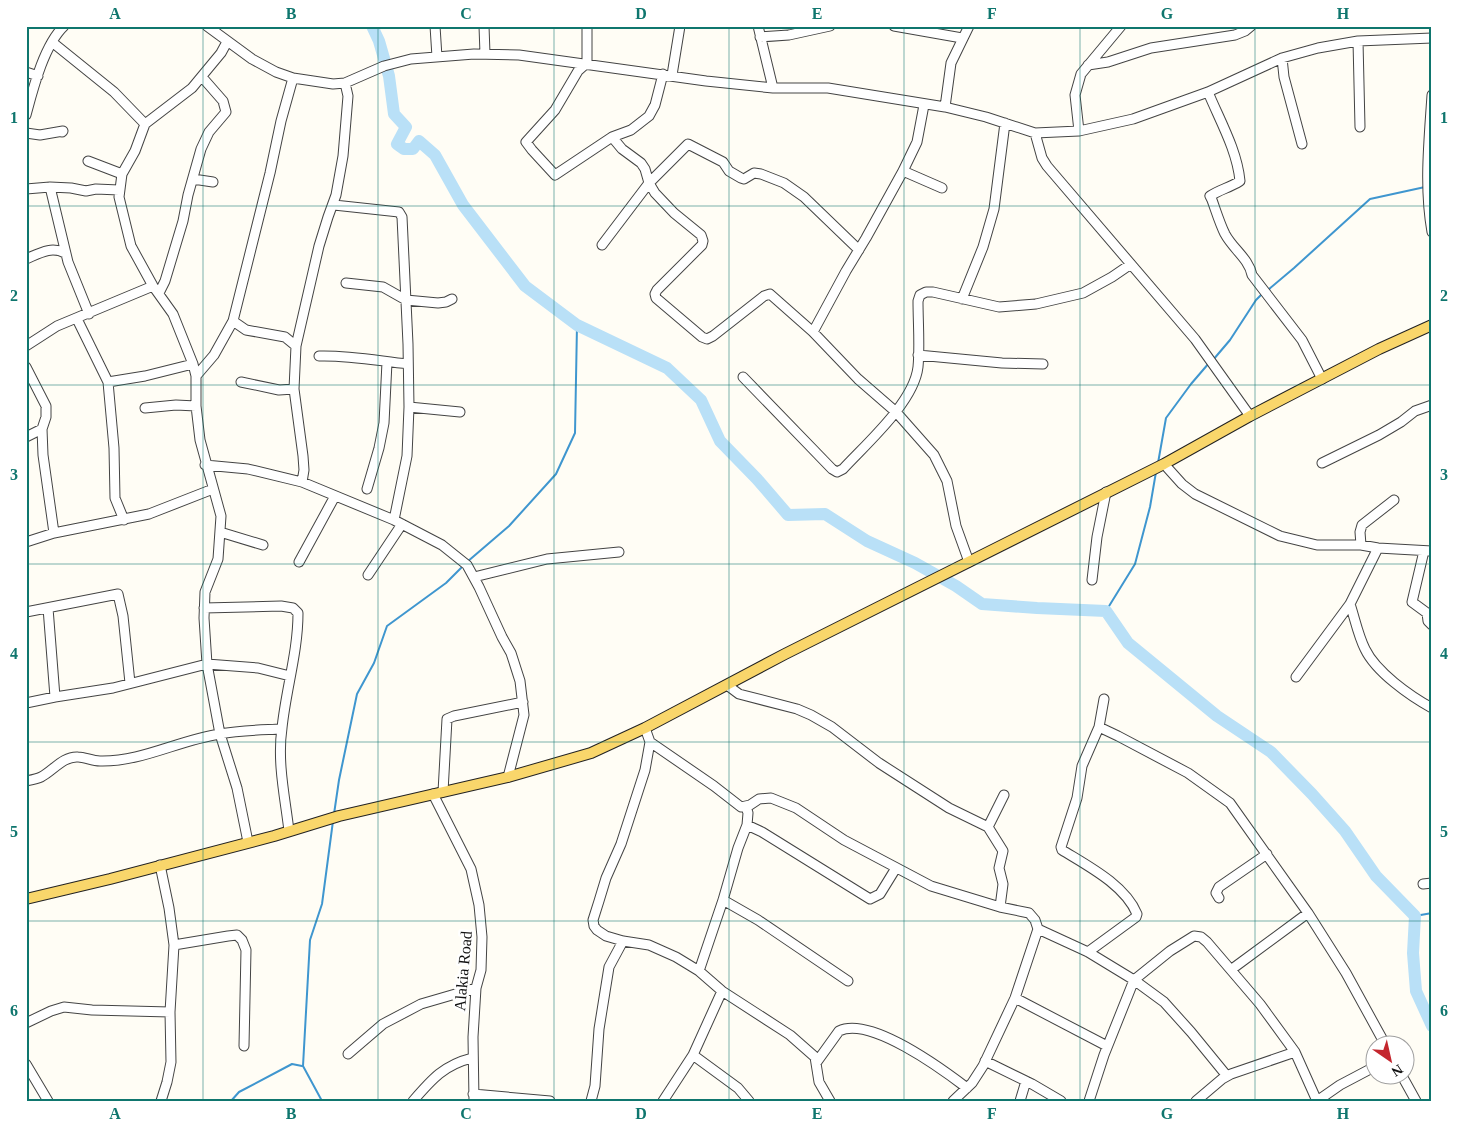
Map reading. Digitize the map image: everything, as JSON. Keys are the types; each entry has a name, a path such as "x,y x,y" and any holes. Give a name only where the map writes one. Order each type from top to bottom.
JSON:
{"main road":[{"path":"26,898 248,842 335,816 508,777 591,754 1159,466 1379,349 1432,325"}],"street":[{"path":"26,115 38,76 52,42 64,26"},
{"path":"207,26 252,59 276,72 293,78 333,84 345,82 387,65 411,59 485,54 519,55 706,81 772,88 828,88 945,107 1035,133 1079,131 1133,119 1208,92 1282,58 1318,48 1358,41 1432,38"},
{"path":"435,26 437,57"},
{"path":"484,26 485,54"},
{"path":"587,26 587,63 578,71 555,110 526,142 555,175 612,137 631,130 649,116 668,75 680,26"},
{"path":"758,26 772,88"},
{"path":"760,37 789,35 830,26"},
{"path":"894,26 962,38"},
{"path":"945,107 951,63 969,26"},
{"path":"1079,131 1075,95 1081,74 1121,26"},
{"path":"1088,64 1108,62 1159,46 1235,35 1251,26"},
{"path":"1358,41 1360,127"},
{"path":"52,42 114,92 144,124"},
{"path":"227,42 222,53 192,88 144,124 135,151 122,174 119,197 131,246 172,314 193,364 196,376 196,406 200,440 205,465 220,507 218,559 205,592 206,664 220,734 237,788 248,842"},
{"path":"1282,58 1284,77 1302,144"},
{"path":"26,72 38,76"},
{"path":"26,346 57,326 156,289 165,281 201,150 209,132 226,112 223,101 202,77"},
{"path":"196,376 214,356 233,320 270,173 280,121 293,78"},
{"path":"302,482 304,470 294,389 296,346 319,246 328,217 334,205 344,156 348,96 345,82"},
{"path":"1208,92 1233,150 1239,169 1240,181 1230,188 1220,189 1210,196 1226,234 1241,257 1247,262 1252,275 1302,340 1322,379"},
{"path":"1432,95 1428,146 1429,218 1432,232"},
{"path":"813,332 903,171 917,142 924,105"},
{"path":"962,299 982,247 994,208 1005,123"},
{"path":"26,133 40,135 62,132"},
{"path":"1035,133 1042,158 1047,166 1207,354 1250,416"},
{"path":"612,137 622,149 641,163 649,183 656,193 674,213 701,235 703,241 702,245 658,290 655,294 656,298 702,337 707,338 713,336 764,296 770,294 813,332 858,379 896,412 923,441 947,481 956,526 969,562"},
{"path":"602,245 649,183 688,144 723,162 729,171 741,178 744,179 754,173 784,183 804,198 859,250"},
{"path":"88,161 122,174"},
{"path":"903,171 942,188"},
{"path":"194,179 212,182"},
{"path":"26,189 50,187 86,191 96,189 119,190"},
{"path":"50,187 66,253 89,314"},
{"path":"334,205 399,212 402,217 409,407 407,456 398,522 368,574"},
{"path":"26,259 47,250 58,250 66,253"},
{"path":"743,377 837,472 843,469 896,412 915,379 918,368 918,301 920,295 932,292 999,307 1051,302 1083,293 1131,264"},
{"path":"346,283 383,288 406,300 446,302 452,298"},
{"path":"77,319 108,382 114,448 115,498 124,520"},
{"path":"233,320 246,330 285,337 296,346"},
{"path":"918,354 984,361 1043,364"},
{"path":"319,356 343,355 408,364"},
{"path":"367,489 384,423 387,362"},
{"path":"108,382 145,376 193,364"},
{"path":"26,367 46,406 46,418 42,429 43,455 54,533"},
{"path":"241,382 278,390 294,389"},
{"path":"144,408 176,405 196,406"},
{"path":"1322,463 1379,436 1415,411 1432,405"},
{"path":"409,407 460,412"},
{"path":"26,438 42,429"},
{"path":"205,465 248,469 302,482 398,522 442,545 470,571 511,653 520,682 524,715 508,777"},
{"path":"1159,466 1195,494 1280,536 1317,545 1361,545 1428,551 1412,602 1424,609 1427,613 1428,621 1432,624"},
{"path":"26,542 54,533 149,514 213,489"},
{"path":"1092,580 1097,536 1106,492"},
{"path":"299,562 335,496"},
{"path":"1361,545 1360,532 1362,525 1394,500"},
{"path":"220,532 263,545"},
{"path":"1296,676 1350,604 1378,548"},
{"path":"470,571 548,559 620,552"},
{"path":"26,612 118,594 123,616 130,683"},
{"path":"1350,604 1365,650 1392,682 1432,708"},
{"path":"204,608 280,606 293,608 298,614 294,660 281,729 282,780 289,831"},
{"path":"48,608 55,697"},
{"path":"26,703 89,692 206,664 258,668 290,676"},
{"path":"727,685 739,694 784,705 811,715 832,727 879,763 949,808 988,827 1003,852 999,868 1003,884 1000,907"},
{"path":"1088,952 1137,914 1131,902 1107,878 1062,850 1061,847 1077,798 1082,766 1099,727 1104,699"},
{"path":"443,792 447,719 523,702"},
{"path":"1099,727 1168,761 1201,781 1230,804 1308,913 1346,973 1380,1034"},
{"path":"645,728 650,742 645,770 621,844 606,878 593,920 594,926 606,936 648,945 676,957 698,971 722,991 790,1035 815,1057 819,1082 830,1101"},
{"path":"26,781 41,777 62,761 77,757 100,761 124,759 154,753 220,734 281,729"},
{"path":"650,742 741,807 746,807 759,800 771,798 796,808 844,840 931,886 1000,907 1030,913 1038,929 1088,952 1134,980 1164,1002 1227,1076"},
{"name":"Alakia Road","path":"433,794 462,849 471,869 475,885 482,937 481,970 476,988 472,1058 474,1097"},
{"path":"988,827 1004,796"},
{"path":"698,971 724,900 738,848 747,825 748,813 746,807"},
{"path":"747,825 762,832 870,899 880,894 896,868"},
{"path":"1219,898 1216,893 1219,887 1267,854"},
{"path":"160,865 174,945 170,1012 171,1062 161,1101"},
{"path":"724,900 758,920 848,981"},
{"path":"1232,969 1308,913"},
{"path":"953,1101 967,1088 985,1061 1014,998 1038,929"},
{"path":"174,945 236,935 242,940 246,950 244,1046"},
{"path":"1089,1101 1134,980 1170,951 1194,936 1201,937 1207,942 1232,969 1295,1052 1317,1101 1340,1085 1366,1071"},
{"path":"590,1101 595,1086 599,1029 609,967 623,941"},
{"path":"348,1054 383,1024 421,1004 476,988"},
{"path":"662,1101 693,1055 722,991"},
{"path":"1014,998 1108,1046"},
{"path":"26,1023 64,1007 92,1010 170,1012"},
{"path":"816,1063 839,1031 850,1029 868,1031 925,1057 967,1088"},
{"path":"1196,1101 1227,1076 1239,1070 1295,1052"},
{"path":"693,1055 738,1088 749,1101"},
{"path":"414,1101 433,1078 445,1068 472,1058"},
{"path":"985,1061 1026,1080 1061,1101"},
{"path":"27,1068 48,1101"},
{"path":"1020,1101 1026,1080"},
{"path":"1407,1084 1416,1101"},
{"path":"474,1097 550,1101"}],"waterway":[{"path":"372,26 379,41 389,76 394,114 406,127 397,144 404,149 413,149 419,141 435,155 463,205 525,286 577,325 667,368 701,400 720,441 757,479 788,515 825,514 867,541 915,563 956,586 982,604 1106,611 1128,643 1217,716 1271,752 1345,831 1376,876 1415,916 1413,953 1416,991 1432,1026"},
{"path":"1268,290 1370,199 1425,187"},
{"path":"1213,360 1230,340 1262,294"},
{"path":"467,562 509,526 556,474 575,433 577,325"},
{"path":"1158,463 1166,418 1209,363"},
{"path":"1106,611 1135,564 1150,507 1156,472"},
{"path":"334,814 357,694 374,663 387,626 446,583 464,565"},
{"path":"322,1101 303,1066 310,940 322,904 333,821"},
{"path":"1415,916 1432,913"},
{"path":"231,1101 239,1092 292,1064 302,1066"}]}
